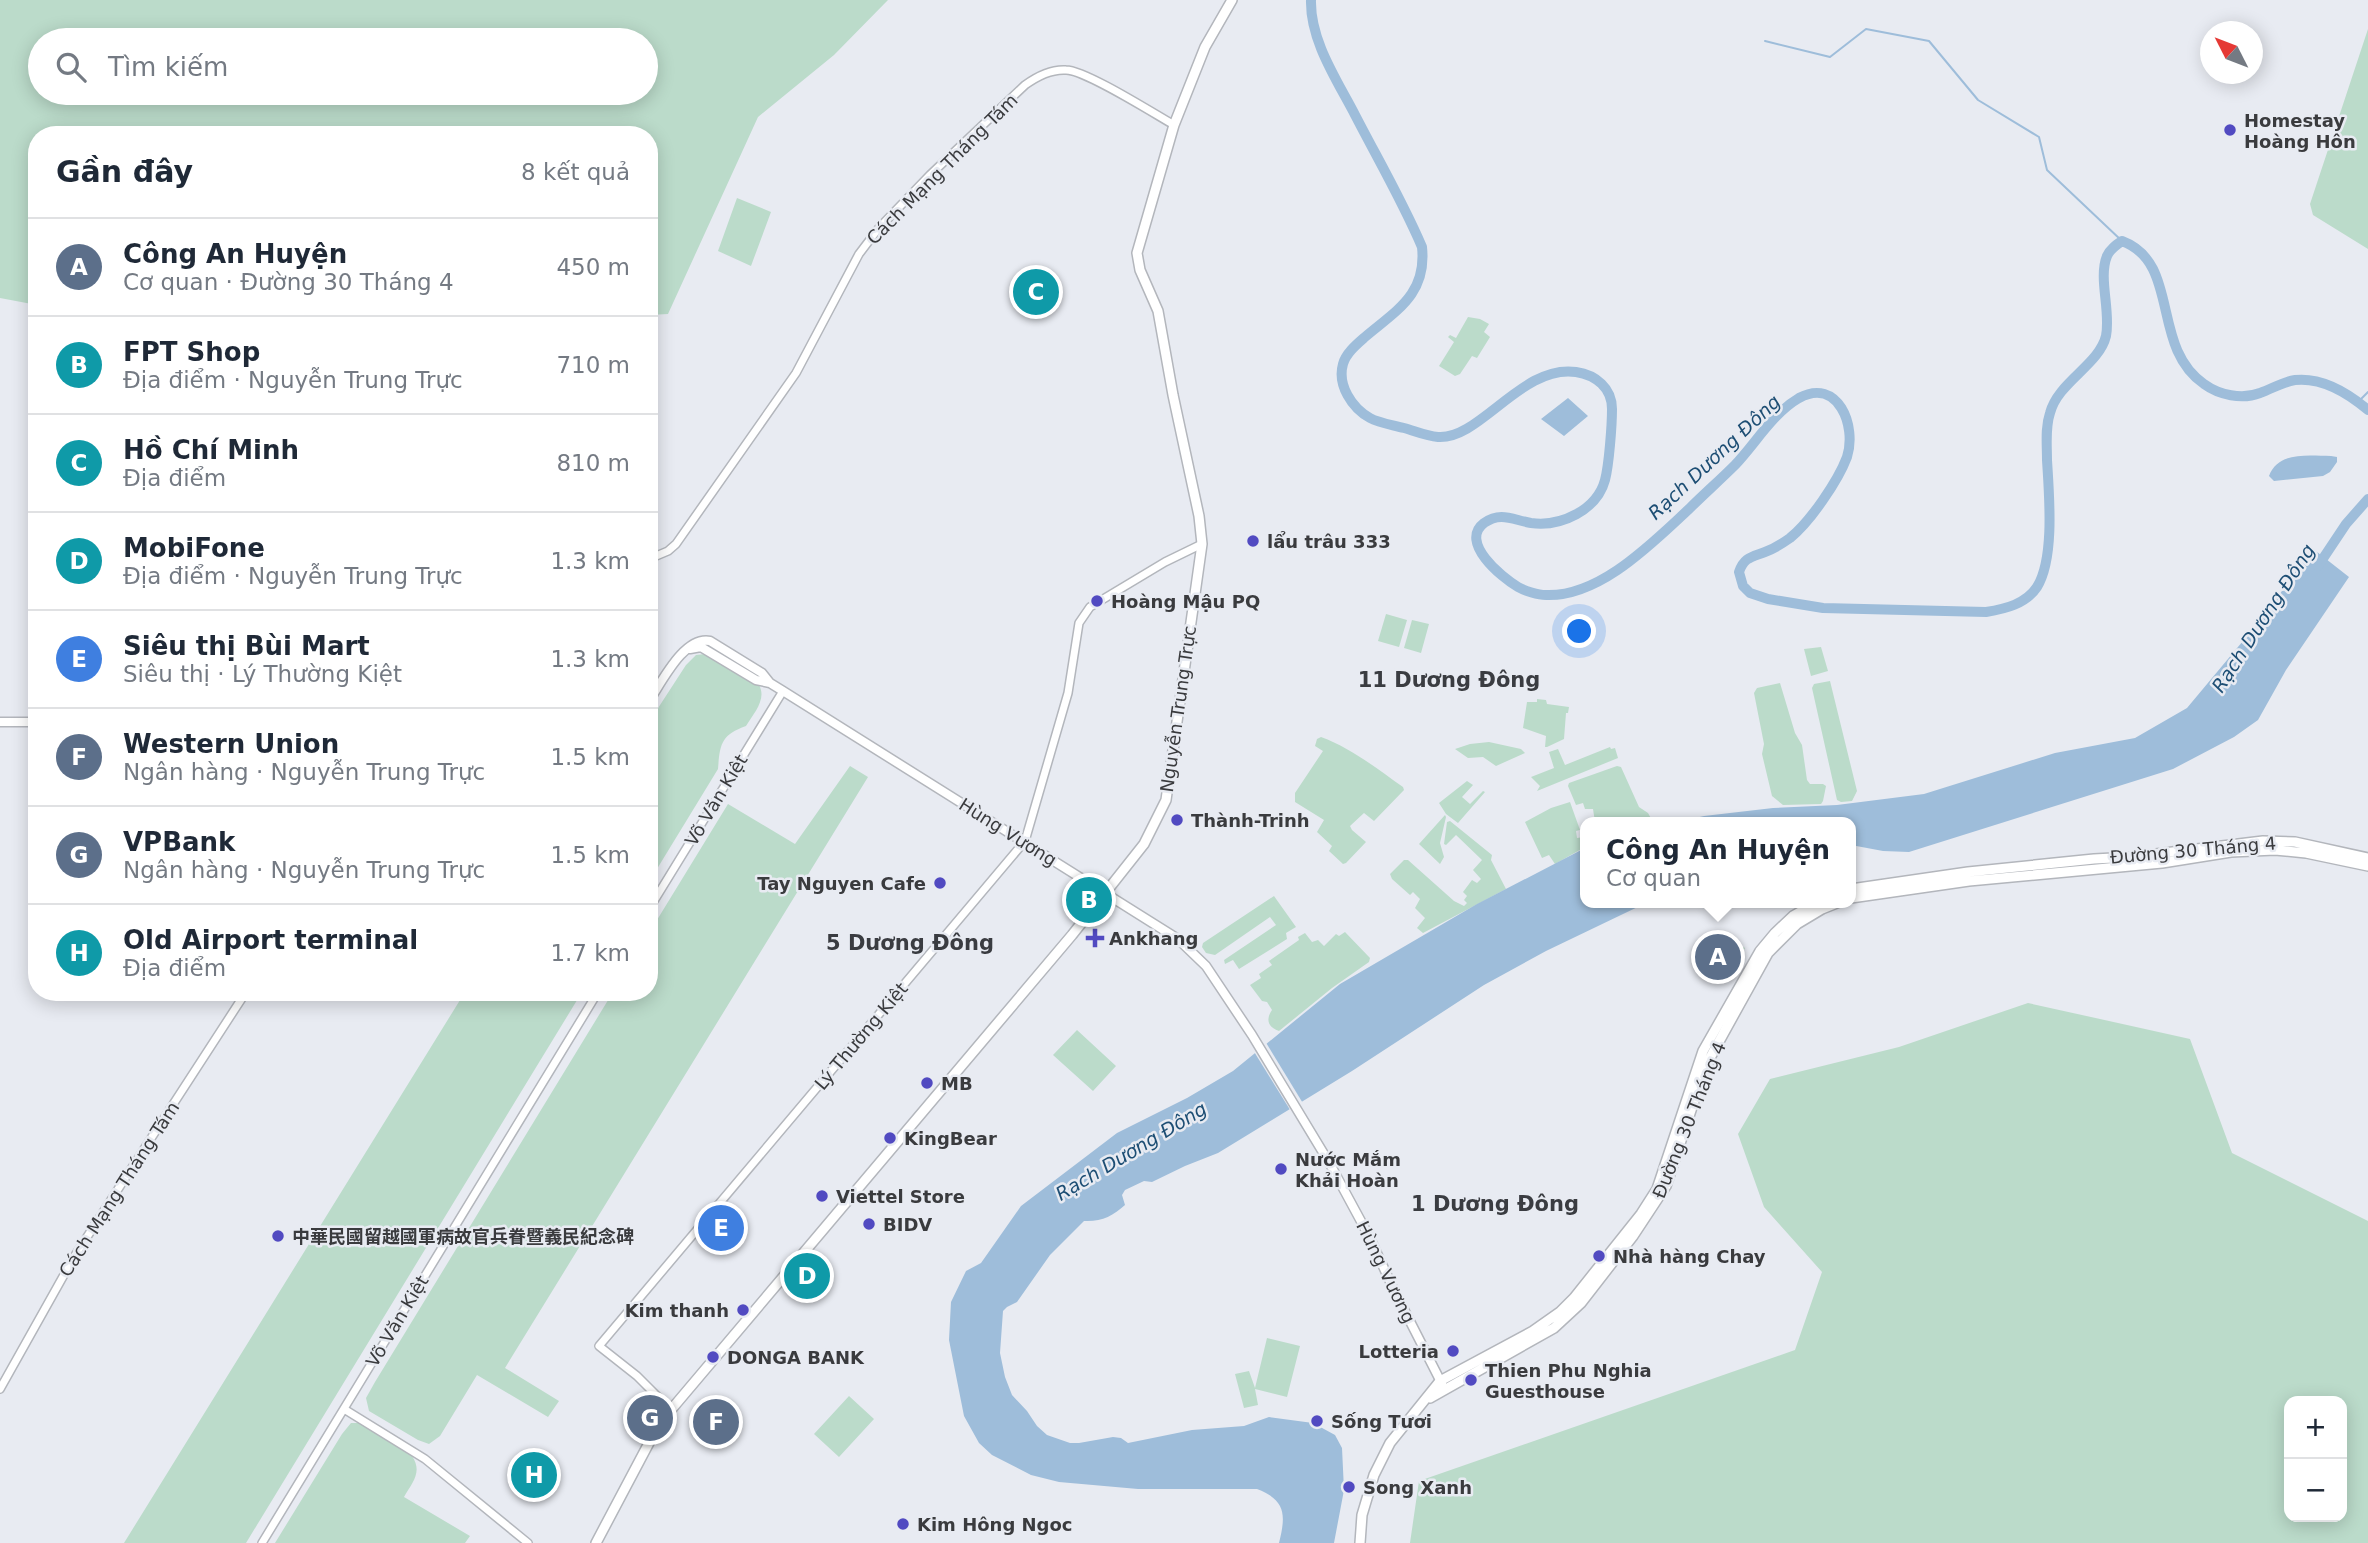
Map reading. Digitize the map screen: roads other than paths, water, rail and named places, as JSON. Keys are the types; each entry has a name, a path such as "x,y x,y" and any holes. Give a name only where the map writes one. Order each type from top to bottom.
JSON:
{"main road":[{"name":"Nguyễn Trung Trực","path":"596,1543 659,1424 1072,935 1144,844 1166,800 1202,544 1199,516 1158,311 1140,270 1137,253 1174,125 1205,47 1232,0"},
{"name":"Hùng Vương","path":"658,688 681,654 691,648 701,647 756,680 770,683 1178,939 1199,958 1252,1035 1303,1119 1364,1228 1443,1385"},
{"path":"0,722 28,722"},
{"name":"Đường 30 Tháng 4","path":"1856,888 2094,863 2162,863 2230,848 2295,842 2368,858"},
{"name":"Đường 30 Tháng 4","path":"2230,848 2306,853 2368,866"},
{"name":"Đường 30 Tháng 4","path":"1856,897 1969,877"},
{"name":"Đường 30 Tháng 4","path":"1360,1543 1362,1515 1374,1475 1390,1443 1426,1400 1443,1385 1581,1303 1630,1234 1652,1210 1699,1086 1710,1049 1765,951 1793,916 1807,908"},
{"name":"Đường 30 Tháng 4","path":"1765,951 1797,924 1824,908"}],"street":[{"name":"Cách Mạng Tháng Tám","path":"658,555 676,544 796,373 859,254 878,229 930,175 1025,85 1039,76 1066,70 1085,76 1174,125"},
{"name":"Lý Thường Kiệt","path":"671,1410 638,1376 599,1346 1025,841 1068,693 1079,623 1090,607 1165,562 1202,544"},
{"name":"Võ Văn Kiệt","path":"658,894 783,691"},
{"name":"Cách Mạng Tháng Tám","path":"0,1390 77,1252 240,1001"},
{"name":"Võ Văn Kiệt","path":"262,1543 593,1001"},
{"path":"344,1409 425,1459 528,1543"}],"water":[{"path":"1568,398 1588,416 1564,436 1541,419"},
{"path":"2337,457 2337,462 2330,472 2323,476 2274,481 2269,476 2279,462 2287,459"},
{"path":"2312,548 2349,577 2286,670 2258,720 2234,737 2173,769 1909,852 1856,846 1856,817 1700,817 1924,794 2055,753 2135,738 2187,708 2268,611"},
{"path":"1580,851 1580,908 1636,908 1546,951 1484,985 1352,1071 1218,1153 1152,1182 1144,1181 1125,1190 1122,1195 1125,1205 1106,1218 1084,1221 1050,1255 1017,1302 1003,1311 1000,1353 1005,1377 1012,1395 1047,1435 1070,1443 1113,1437 1128,1443 1192,1430 1244,1426 1269,1417 1313,1423 1335,1435 1342,1448 1344,1490 1334,1543 1279,1543 1283,1524 1282,1510 1274,1498 1257,1489 1138,1489 1059,1482 1031,1475 992,1455 979,1443 964,1416 949,1340 951,1302 966,1271 981,1263 1021,1206 1117,1133 1187,1098 1233,1071 1340,984 1477,904"}],"waterway":[{"name":"Rạch Dương Đông","path":"1311,0 1315,29 1325,57 1422,247 1420,277 1415,289 1407,300 1355,346 1344,360 1342,380 1352,402 1363,414 1374,420 1438,437 1454,435 1470,427 1520,390 1538,379 1556,373 1576,372 1590,376 1602,384 1609,395 1612,416 1608,465 1601,491 1594,500 1576,514 1554,522 1542,524 1507,517 1496,518 1484,523 1478,531 1476,540 1485,558 1502,575 1524,590 1543,595 1566,593 1586,587 1624,566 1729,471 1781,412 1799,398 1813,393 1834,399 1841,408 1849,432 1847,457 1823,500 1798,531 1781,544 1743,563 1739,572 1743,586 1750,593 1768,599 1823,608 1986,612 2021,602 2037,587 2043,575 2049,543 2047,424 2050,413 2061,392 2102,346 2107,326 2105,265 2110,251 2122,241 2140,252 2152,267 2160,286 2177,349 2187,368 2204,384 2224,394 2246,396 2290,381 2315,381 2343,392 2368,410"},
{"path":"1765,41 1830,57 1866,29 1929,41 1978,100 2039,137 2047,170 2122,241"},
{"path":"2358,402 2368,392"},
{"name":"Rạch Dương Đông","path":"2318,566 2346,524 2368,499"}],"place":[{"name":"Homestay Hoàng Hôn","path":"2230,130"},
{"name":"Hồ Chí Minh","path":"1036,292"},
{"name":"lẩu trâu 333","path":"1253,541"},
{"name":"Hoàng Mậu PQ","path":"1097,601"},
{"name":"Thành-Trinh","path":"1177,820"},
{"name":"Tay Nguyen Cafe","path":"940,883"},
{"name":"FPT Shop","path":"1089,900"},
{"name":"Ankhang","path":"1095,938"},
{"name":"Công An Huyện","path":"1718,957"},
{"name":"MB","path":"927,1083"},
{"name":"KingBear","path":"890,1138"},
{"name":"Nước Mắm Khải Hoàn","path":"1281,1169"},
{"name":"Viettel Store","path":"822,1196"},
{"name":"BIDV","path":"869,1224"},
{"name":"Siêu thị Bùi Mart","path":"721,1228"},
{"name":"中華民國留越國軍病故官兵眷暨義民紀念碑","path":"278,1236"},
{"name":"Nhà hàng Chay","path":"1599,1256"},
{"name":"MobiFone","path":"807,1276"},
{"name":"Kim thanh","path":"743,1310"},
{"name":"Lotteria","path":"1453,1351"},
{"name":"DONGA BANK","path":"713,1357"},
{"name":"Thien Phu Nghia Guesthouse","path":"1471,1380"},
{"name":"VPBank","path":"650,1418"},
{"name":"Sống Tươi","path":"1317,1421"},
{"name":"Western Union","path":"716,1422"},
{"name":"Old Airport terminal","path":"534,1475"},
{"name":"Song Xanh","path":"1349,1487"},
{"name":"Kim Hông Ngoc","path":"903,1524"}],"district":[{"name":"11 Dương Đông","path":"1449,680"},
{"name":"5 Dương Đông","path":"910,943"},
{"name":"1 Dương Đông","path":"1495,1204"}]}
